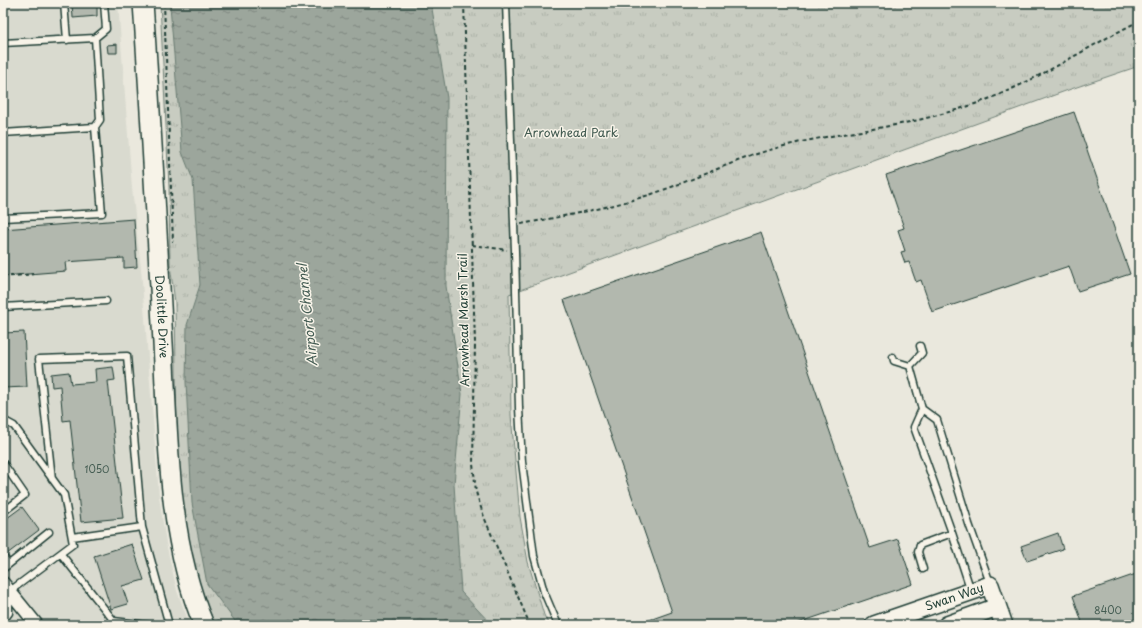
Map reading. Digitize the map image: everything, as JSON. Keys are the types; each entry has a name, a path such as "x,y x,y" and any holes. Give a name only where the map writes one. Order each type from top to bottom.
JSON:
{"main road":[{"name":"Doolittle Drive","path":"143,3 150,92 169,446 174,507 179,544 195,604 210,622"},
{"name":"Swan Way","path":"874,625 990,585"},
{"path":"990,585 1004,625"},
{"path":"971,592 980,620"},
{"name":"Swan Way","path":"948,625 980,620 997,607"}],"street":[{"path":"5,588 37,625"}],"lane":[{"path":"64,3 67,40"},
{"path":"3,43 95,38 106,30 104,3"},
{"path":"506,3 522,462 534,556 544,592 558,625"},
{"path":"3,218 102,213 95,127 100,120 95,38"},
{"path":"3,133 95,127"},
{"path":"3,308 106,301"},
{"path":"910,366 922,354 920,346"},
{"path":"52,479 39,359 127,356 142,527 169,625"},
{"path":"893,357 894,361 910,366"},
{"path":"910,366 922,409 937,420 969,524 990,585"},
{"path":"922,409 914,427 952,533 971,592"},
{"path":"3,420 14,426 64,495 73,544 61,554 5,588 10,612 3,621"},
{"path":"3,463 25,495 3,512"},
{"path":"72,537 142,527"},
{"path":"3,569 49,532"},
{"path":"923,569 918,552 920,545 952,533"},
{"path":"61,554 114,621 147,625"},
{"path":"3,557 9,564"}],"path":[{"path":"164,3 173,247"},
{"name":"Arrowhead Marsh Trail","path":"464,3 475,343 473,464 476,492 484,517 530,625"},
{"path":"514,225 614,206 667,189 754,155 800,142 930,118 972,105 1012,90 1139,21"},
{"path":"472,245 515,251"},
{"path":"3,277 36,273"},
{"path":"210,622 220,625"}],"shaded area":[{"path":"3,3 118,3 132,188 141,269 159,496 166,543 177,591 190,625 3,625"}],"green space":[{"name":"Arrowhead Park","path":"160,3 1139,3 1139,66 1071,89 509,294 511,415 520,517 528,562 544,615 549,625 215,625 200,596 182,530 177,436 175,302 170,265 169,187"}],"water":[{"name":"Airport Channel","path":"172,3 431,3 447,98 446,286 462,394 454,484 461,592 492,625 238,625 207,584 192,503 186,382 187,325 200,285 193,180 182,152 170,6"}],"building":[{"path":"72,3 97,3 97,16 73,18"},
{"path":"117,44 117,53 108,53 107,45"},
{"path":"1074,112 1130,274 1078,291 1069,266 932,312 921,280 916,282 909,262 905,263 901,252 905,251 898,230 904,228 886,175"},
{"path":"134,219 137,267 124,268 124,258 65,262 66,271 3,276 3,229"},
{"path":"761,232 870,548 898,539 913,584 792,625 639,625 638,624 672,612 564,300"},
{"path":"24,332 27,387 3,388 3,333"},
{"path":"113,367 115,380 108,381 123,518 81,522 70,420 63,421 60,386 52,387 51,374 69,372 71,384 96,382 95,369"},
{"path":"22,507 39,530 7,554 3,550 3,521"},
{"path":"1058,533 1063,549 1027,561 1021,546"},
{"path":"132,544 144,580 122,586 128,604 111,609 94,556"},
{"path":"1139,573 1139,625 1083,625 1073,596"}]}
